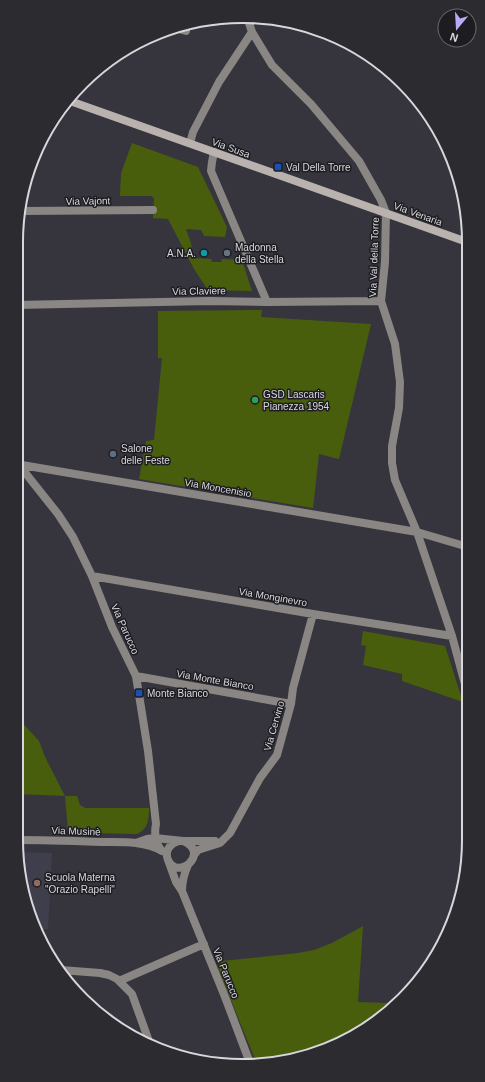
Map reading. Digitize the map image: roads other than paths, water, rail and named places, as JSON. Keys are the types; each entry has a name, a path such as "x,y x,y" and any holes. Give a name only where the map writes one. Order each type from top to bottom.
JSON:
{"main road":[{"name":"Via Susa","path":"74,102 386,213"},
{"name":"Via Venaria","path":"386,213 462,240"}],"street":[{"name":"Via Val della Torre","path":"249,23 252,32 272,65 312,104 359,161 375,188 386,213 385,262 381,301 395,344 400,382 399,408 392,446 392,463 395,480 417,532 452,636 462,673"},
{"path":"190,143 193,132 219,82 252,32"},
{"path":"214,152 211,171 267,302"},
{"name":"Via Vajont","path":"25,211 153,210"},
{"name":"Via Claviere","path":"23,305 209,300 267,302 381,301"},
{"name":"Via Moncenisio","path":"23,465 417,532"},
{"name":"Via Parucco","path":"23,471 58,514 73,537 92,576 112,627 136,676 148,751 156,824 155,838"},
{"path":"417,532 462,545"},
{"name":"Via Monginevro","path":"92,576 452,636"},
{"name":"Via Cervino","path":"194,855 198,850 220,843 230,833 260,778 278,754 313,614"},
{"name":"Via Monte Bianco","path":"136,676 291,704"},
{"path":"136,843 156,824 169,840"},
{"path":"136,843 155,838 182,841 215,841 222,839 230,833"},
{"path":"155,838 156,844 171,864 179,868 192,862 194,855 193,849 191,845 182,841 175,842 167,851 168,859"},
{"name":"Via Musinè","path":"23,840 136,843"},
{"path":"136,843 161,850"},
{"name":"Via Parucco","path":"168,859 176,882 182,891 225,996 249,1059"},
{"path":"182,891 184,873 188,865"},
{"path":"119,981 204,944"},
{"path":"66,970 100,973 109,975 119,981 132,994 148,1037"}],"place":[{"name":"Val Della Torre","path":"278,167"},
{"name":"A.N.A.","path":"204,253"},
{"name":"Madonna della Stella","path":"227,253"},
{"name":"GSD Lascaris Pianezza 1954","path":"255,400"},
{"name":"Salone delle Feste","path":"113,454"},
{"name":"Monte Bianco","path":"139,693"},
{"name":"Scuola Materna \"Orazio Rapelli\"","path":"37,883"}]}
